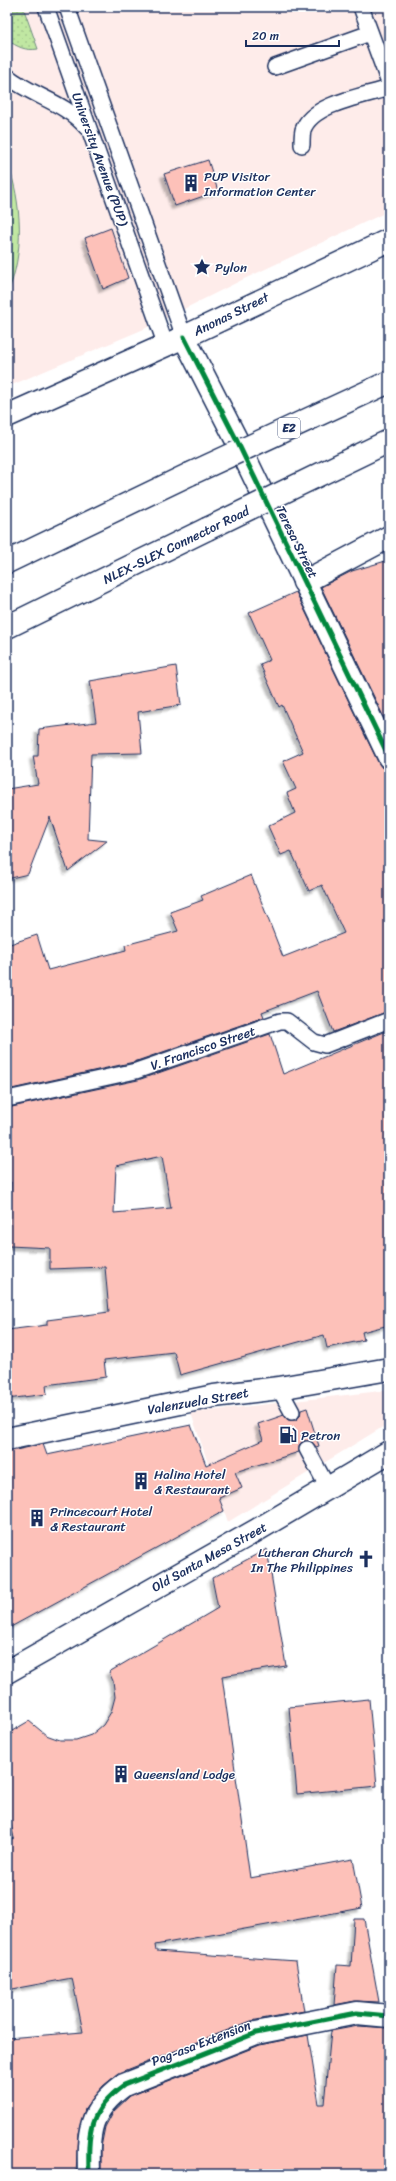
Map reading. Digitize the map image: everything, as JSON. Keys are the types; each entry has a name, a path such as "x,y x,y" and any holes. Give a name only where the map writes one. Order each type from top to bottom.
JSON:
{"main road":[{"name":"Anonas Street","path":"7,416 175,341 389,240"},
{"name":"Teresa Street","path":"175,341 236,438 389,757"},
{"name":"E2","path":"7,562 190,474 389,382"},
{"name":"NLEX-SLEX Connector Road","path":"7,627 389,441"},
{"path":"304,582 389,537"},
{"name":"Valenzuela Street","path":"7,1440 214,1396 279,1388 389,1368"},
{"name":"Old Santa Mesa Street","path":"7,1672 389,1452"},
{"name":"Pag-asa Extension","path":"89,2174 88,2138 93,2121 100,2106 110,2095 124,2085 256,2033 358,2013 389,2016"}],"lane":[{"name":"University Avenue (PUP)","path":"46,7 155,311 175,341"},
{"name":"University Avenue (PUP)","path":"68,7 172,302 175,341"},
{"path":"361,7 389,83"},
{"path":"275,67 370,33"},
{"path":"7,76 18,84 60,104 77,116 90,132"},
{"path":"302,145 304,130 311,117 322,109 389,88"},
{"name":"V. Francisco Street","path":"7,1099 136,1071 280,1021 288,1021 314,1042 325,1045 389,1020"},
{"path":"279,1388 292,1412"},
{"path":"307,1449 328,1488"}],"shaded area":[{"path":"7,7 389,7 389,211 244,279 144,329 7,387"},
{"path":"389,1390 389,1423 228,1522 191,1413"}],"green space":[{"path":"7,7 23,7 38,49 22,48 7,40"},
{"path":"7,161 16,193 19,245 17,262 7,294"}],"building":[{"name":"PUP Visitor Information Center","path":"208,160 218,191 175,206 164,174"},
{"path":"111,228 128,278 103,289 85,238"},
{"path":"389,560 389,728 321,587 352,571"},
{"path":"296,592 378,762 382,768 389,769 389,1011 333,1032 317,991 262,1012 264,1017 134,1062 7,1090 7,945 37,935 48,970 126,950 125,945 178,931 170,912 203,900 201,896 251,875 283,957 344,933 322,885 309,891 291,851 281,855 268,826 295,813 287,793 296,789 283,761 303,752 282,705 279,707 260,664 270,660 249,613"},
{"path":"176,666 181,705 138,712 142,753 91,754 88,839 107,841 68,871 50,817 28,874 7,879 7,789 38,784 33,756 38,756 39,729 96,722 90,681"},
{"path":"389,1030 389,1325 362,1332 364,1340 327,1348 324,1335 180,1375 174,1352 104,1360 106,1377 46,1385 47,1394 7,1399 7,1330 47,1325 47,1320 109,1312 105,1267 50,1269 50,1248 9,1246 11,1182 7,1183 7,1108 138,1080 270,1034 283,1074","holes":["162,1156 171,1208 114,1213 116,1166"]},
{"path":"307,1408 319,1446 316,1447 311,1441 303,1441 299,1445 299,1452 235,1472 242,1488 219,1498 224,1511 7,1629 7,1452 43,1444 47,1455 191,1425 206,1465 263,1440 258,1424 284,1415 288,1420 296,1420 300,1416 301,1410"},
{"name":"Queensland Lodge","path":"267,1549 286,1666 222,1676 250,1878 353,1859 362,1908 155,1945 156,1951 296,1961 304,2011 251,2021 119,2073 103,2086 85,2109 78,2133 76,2174 7,2174 7,2038 83,2032 72,1978 7,1990 7,1841 14,1838 7,1809 7,1734 29,1721 46,1735 60,1740 76,1740 91,1735 103,1725 111,1712 115,1697 113,1681 109,1672 218,1608 212,1578"},
{"path":"369,1699 377,1786 297,1794 289,1707"},
{"path":"354,1919 364,1919 379,2002 355,2001 334,2005 337,1965 351,1966"},
{"path":"358,2026 389,2028 389,2174 101,2174 101,2147 105,2127 113,2112 130,2096 260,2045 308,2035 319,2104 324,2104 331,2031"}],"cycle path":[{"path":"184,337 236,439 389,757"},
{"path":"89,2174 89,2146 93,2124 103,2104 124,2085 256,2033 357,2013 389,2016"}],"place":[{"name":"PUP Visitor Information Center","path":"191,183"},
{"name":"Pylon","path":"202,267"},
{"name":"Petron","path":"288,1435"},
{"name":"Halina Hotel & Restaurant","path":"141,1481"},
{"name":"Princecourt Hotel & Restaurant","path":"37,1518"},
{"name":"Lutheran Church In The Philippines","path":"366,1559"},
{"name":"Queensland Lodge","path":"121,1774"}]}
